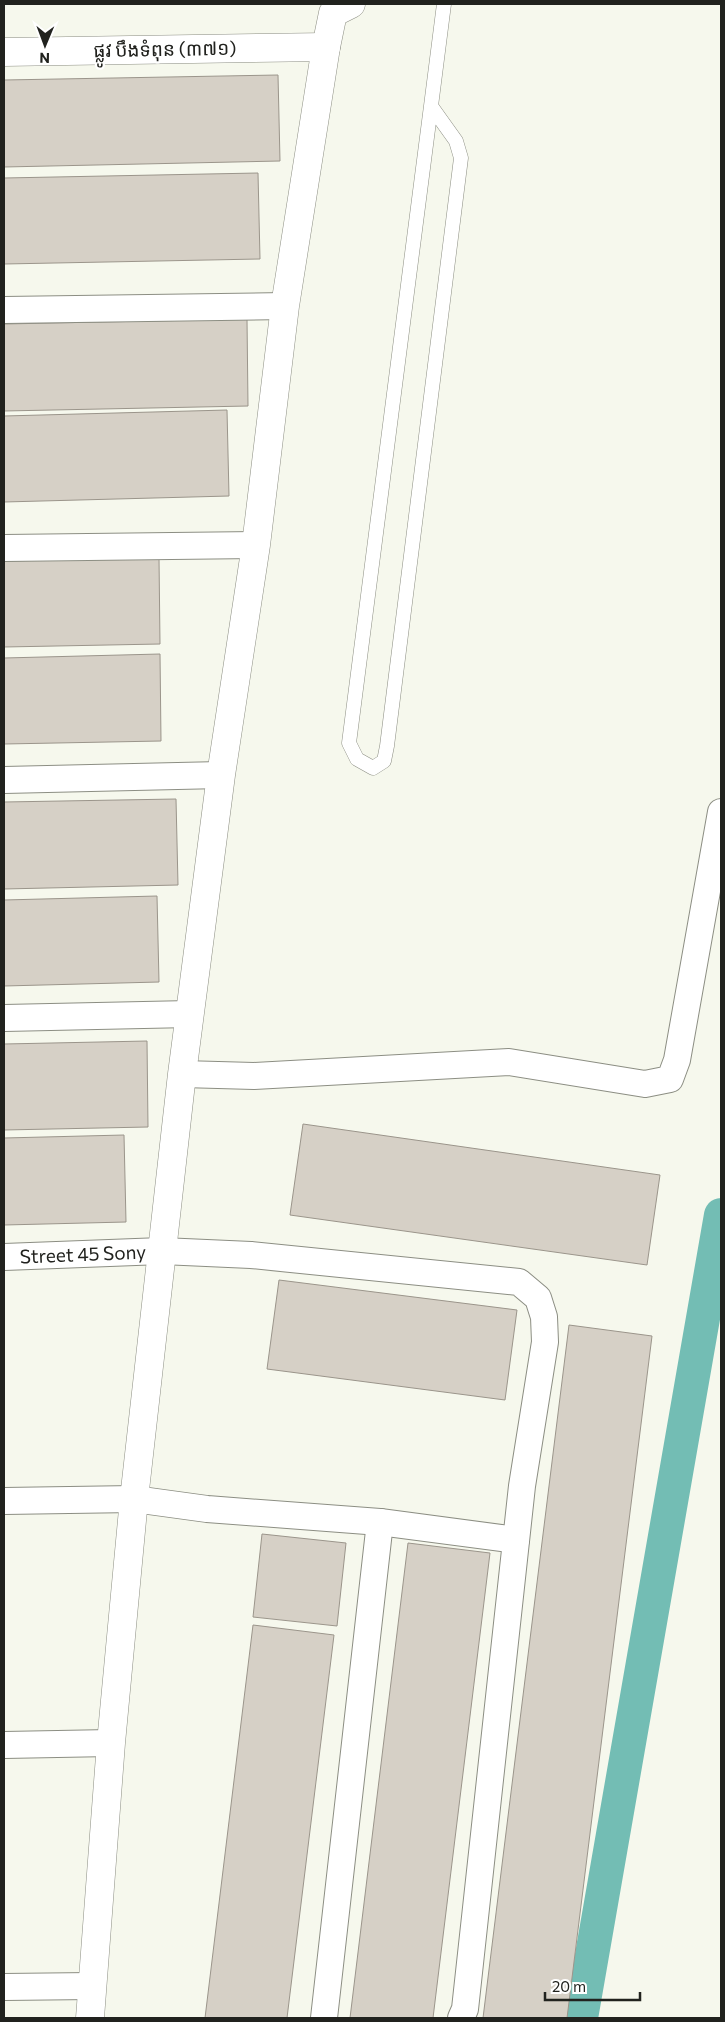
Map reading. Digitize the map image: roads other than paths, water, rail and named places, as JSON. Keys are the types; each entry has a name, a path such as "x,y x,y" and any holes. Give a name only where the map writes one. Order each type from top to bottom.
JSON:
{"street":[{"path":"90,2018 111,1743 134,1500 182,1074 221,776 256,545 285,306 326,46 333,13 351,4"},
{"name":"ផ្លូវ បឹងទំពុន (៣៧១)","path":"4,52 326,46"},
{"path":"4,310 285,306"},
{"path":"4,548 256,545"},
{"path":"4,780 221,776"},
{"path":"182,1074 254,1076 509,1062 645,1084 670,1079 677,1060 721,812"},
{"path":"4,1018 190,1014"},
{"name":"Street 45 Sony","path":"4,1257 162,1251 251,1255 519,1282 538,1298 544,1317 545,1342 522,1486 465,2009 462,2018"},
{"path":"4,1501 134,1500 207,1509 380,1522 516,1540"},
{"path":"324,2018 380,1522"},
{"path":"4,1745 111,1743"},
{"path":"4,1987 91,1986"}],"lane":[{"path":"430,106 456,141 461,158 387,746 384,762 373,768 357,759 349,744 430,106 444,4"}],"waterway":[{"path":"581,2018 721,1215"}]}
